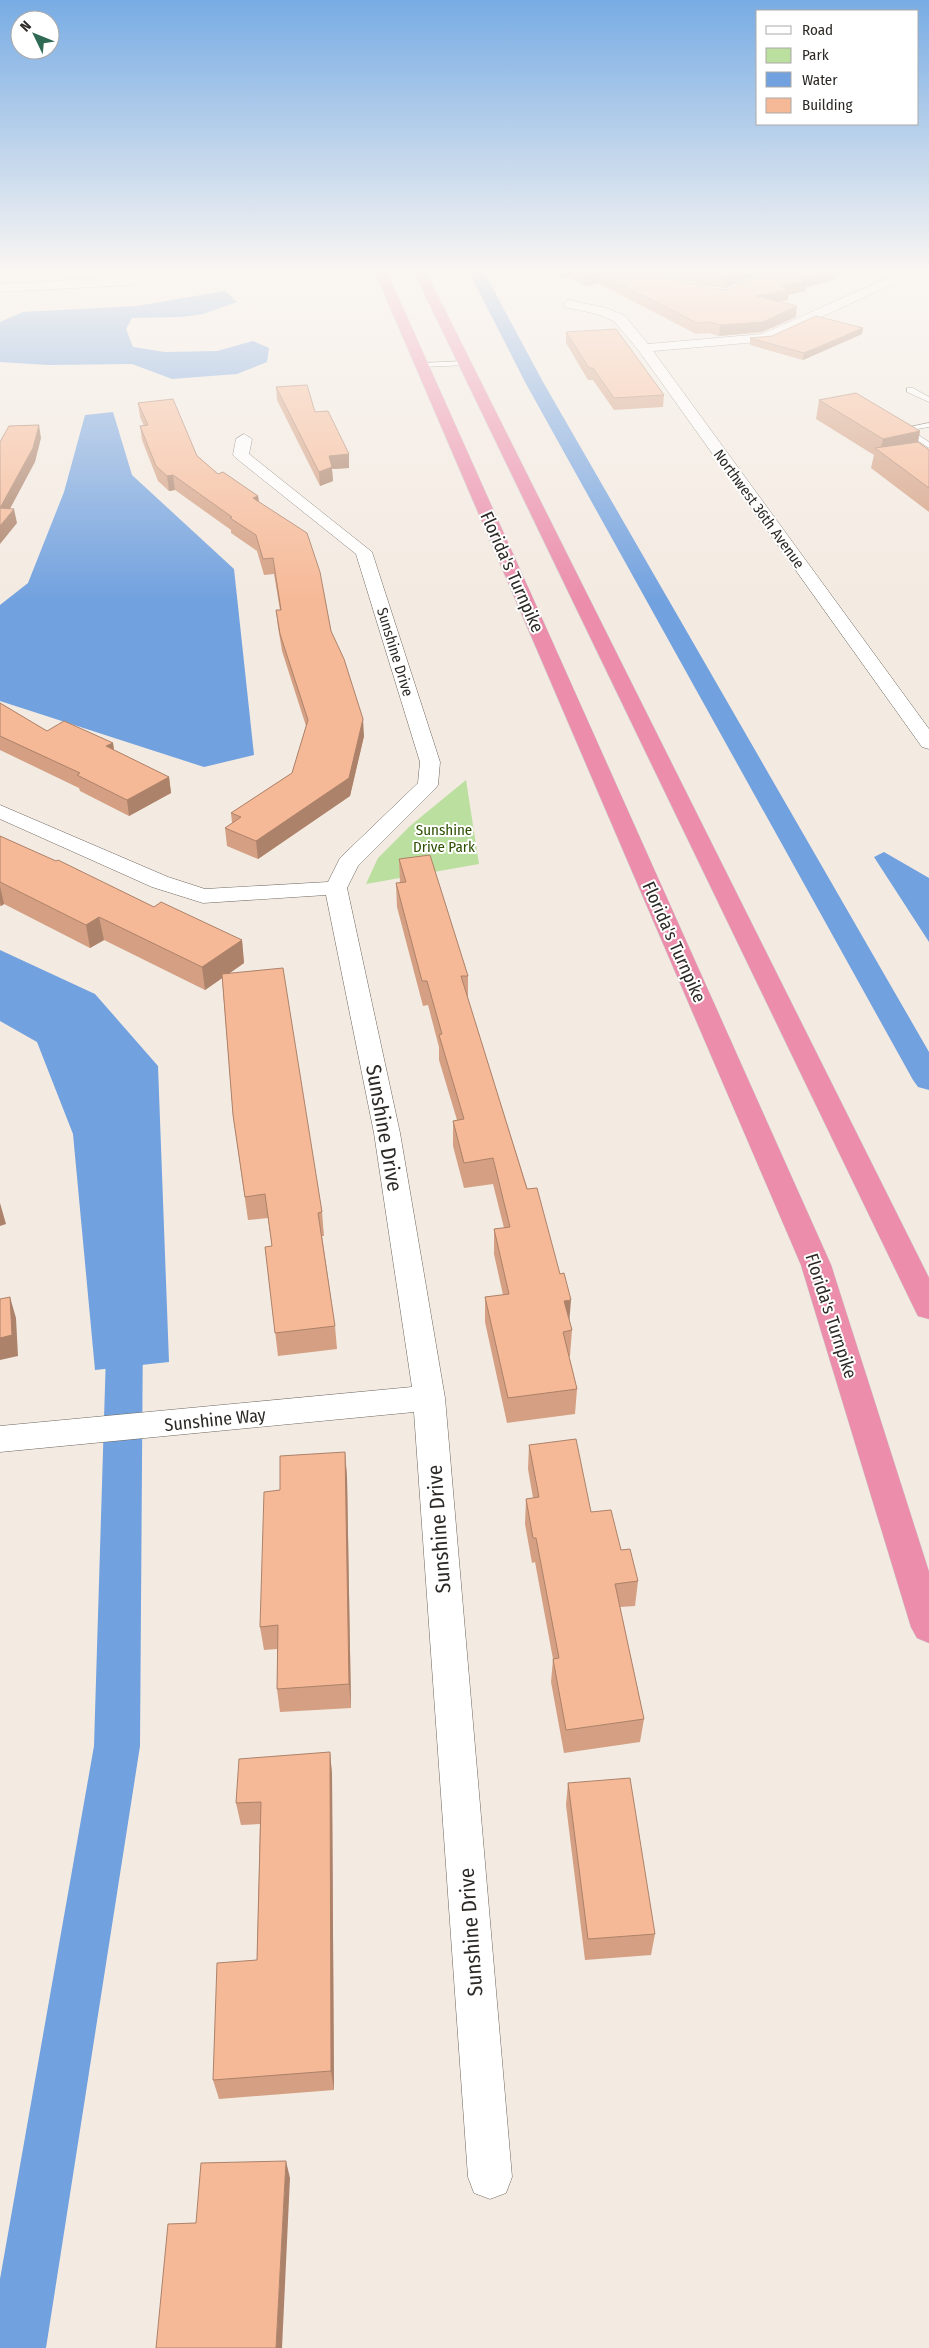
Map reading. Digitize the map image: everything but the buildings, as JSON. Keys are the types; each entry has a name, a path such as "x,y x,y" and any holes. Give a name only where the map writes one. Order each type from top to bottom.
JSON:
{"highway":[{"name":"Florida's Turnpike","path":"429,382 816,1265 929,1627"},
{"path":"474,382 929,1308"}],"street":[{"name":"Northwest 36th Avenue","path":"668,382 929,743"},
{"name":"Sunshine Drive","path":"244,439 241,455 364,552 430,762 428,785 348,864 336,888 387,1134 429,1398 490,2177"},
{"path":"0,811 160,882 203,896 336,888"},
{"name":"Sunshine Way","path":"0,1438 65,1434 429,1398"}],"lane":[{"path":"910,390 929,400"},
{"path":"928,444 904,429 929,425"}],"green space":[{"name":"Sunshine Drive Park","path":"466,780 479,864 366,884 378,858 410,826"}],"water":[{"path":"113,412 132,475 234,569 254,755 204,767 0,701 0,605 28,583 64,492 85,415"},
{"path":"884,852 929,878 929,942 874,857"},
{"path":"0,950 95,994 158,1066 169,1362 95,1370 73,1134 37,1042 0,1021"}],"waterway":[{"path":"534,382 929,1080"},
{"path":"17,2348 117,1746 125,1321"}]}
